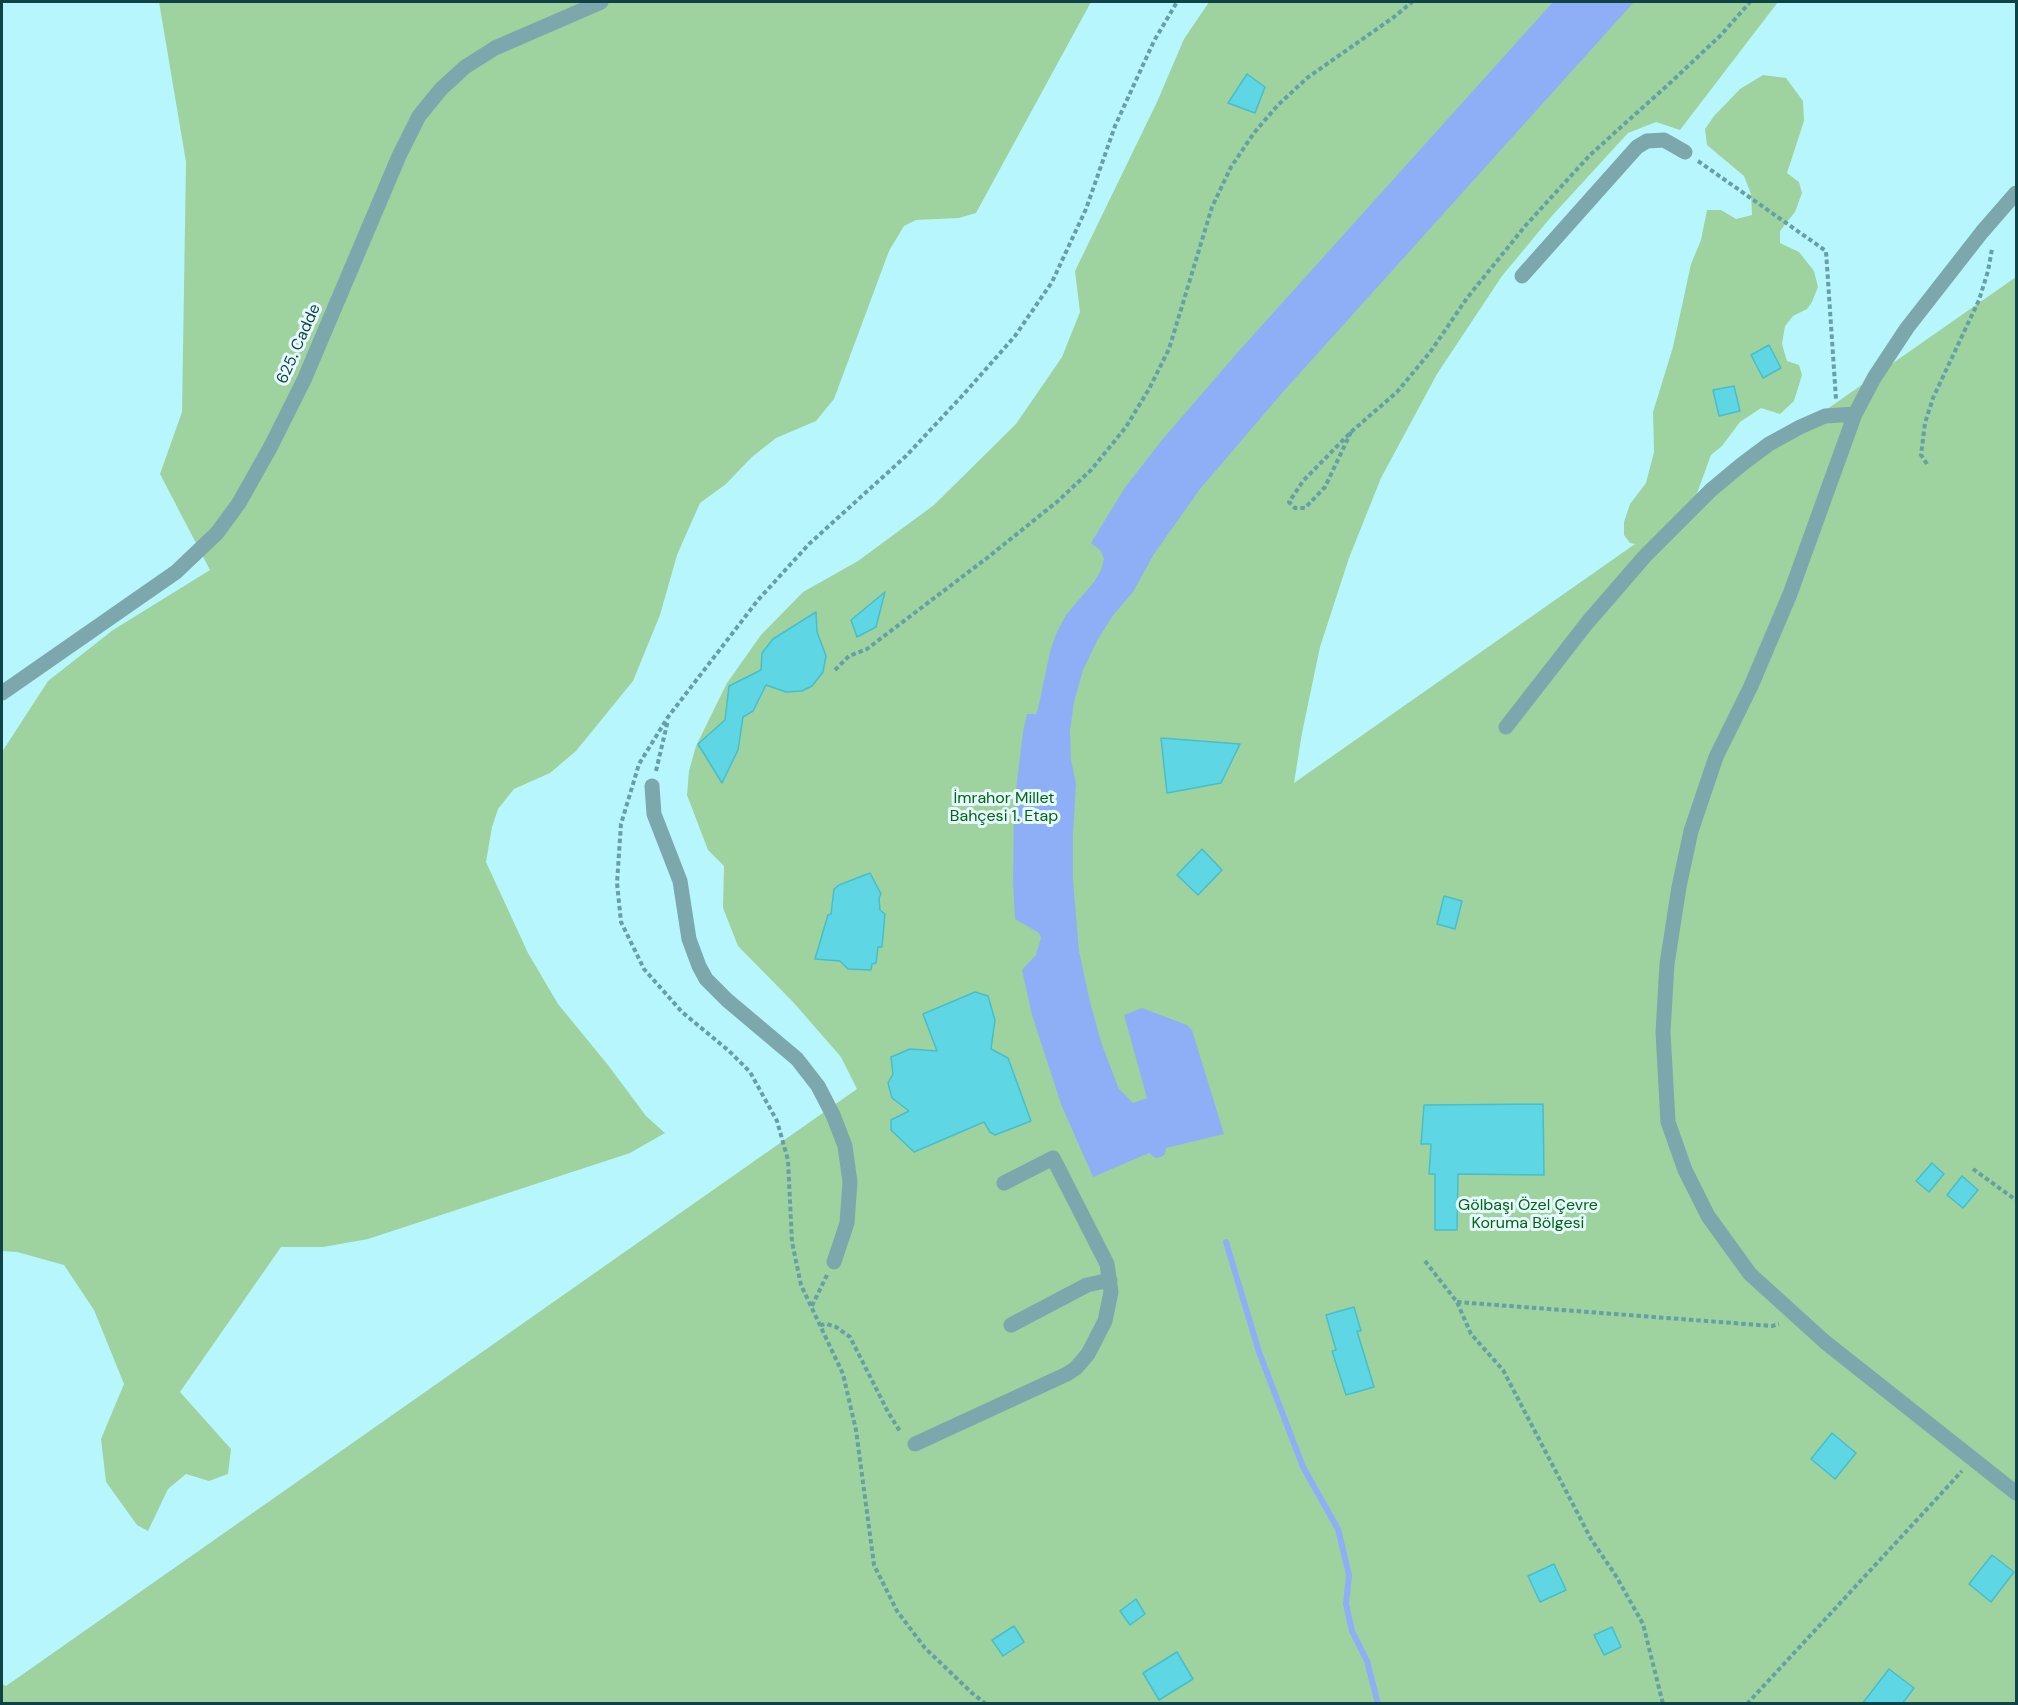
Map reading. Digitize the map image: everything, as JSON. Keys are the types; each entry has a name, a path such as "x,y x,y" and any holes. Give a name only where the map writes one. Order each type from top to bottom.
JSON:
{"street":[{"name":"625. Cadde","path":"2,693 176,572 217,533 239,503 272,446 304,380 399,156 419,116 441,89 465,67 495,48 601,2"},
{"path":"1522,276 1637,147 1647,141 1665,140 1685,152"},
{"path":"2016,193 1907,328 1874,378 1855,414 1790,594 1751,686 1716,757 1691,831 1678,887 1666,964 1663,1032 1668,1122 1685,1170 1708,1216 1750,1274 1799,1320 2016,1493"},
{"path":"1506,727 1587,623 1645,556 1711,490 1769,444 1800,427 1825,416 1855,414"},
{"path":"652,786 654,814 680,881 689,939 699,966 706,978 727,1000 797,1059 818,1086 833,1115 844,1146 850,1182 847,1222 834,1262"},
{"path":"915,1444 1067,1374 1076,1368 1088,1354 1102,1330 1110,1302 1107,1264 1053,1158 1004,1184"},
{"path":"1011,1325 1087,1285 1110,1280"}],"path":[{"path":"986,1704 925,1648 897,1611 874,1565 856,1430 843,1374 801,1285 792,1242 788,1160 777,1121 750,1072 729,1051 682,1012 644,969 621,922 617,883 621,824 639,764 668,717 758,600 809,544 906,456 963,395 1015,336 1052,282 1086,209 1115,126 1154,41 1177,2"},
{"path":"835,670 849,656 867,649 987,558 1058,501 1091,470 1126,428 1169,349 1212,207 1231,167 1254,133 1277,106 1307,78 1412,2"},
{"path":"1351,432 1325,487 1305,508 1295,508 1289,502 1292,495 1351,432 1397,392 1431,351 1467,298 1526,225 1582,164 1720,34 1750,2"},
{"path":"1685,152 1826,251 1837,415"},
{"path":"1927,464 1922,455 1925,423 1933,398 1979,300 1988,271 1992,245 1989,225"},
{"path":"652,786 668,717"},
{"path":"1973,1169 2016,1200"},
{"path":"1425,1260 1456,1302 1472,1334 1503,1370 1591,1539 1616,1576 1643,1624 1663,1704"},
{"path":"811,1306 834,1262"},
{"path":"1456,1302 1772,1326 1799,1320"},
{"path":"820,1325 836,1327 850,1337 892,1419 906,1440 915,1444"},
{"path":"1747,1704 1973,1459"}],"green space":[{"path":"159,2 1091,2 976,213 959,218 916,220 904,226 889,251 834,399 816,421 776,438 752,457 726,484 700,503 677,555 660,615 633,681 576,751 550,773 514,789 498,809 492,827 486,862 528,953 558,1004 646,1116 665,1133 630,1153 368,1239 323,1247 281,1247 180,1392 231,1449 228,1474 209,1481 186,1474 168,1489 148,1531 137,1525 106,1482 101,1439 124,1384 94,1310 64,1265 17,1252 2,1251 2,752 48,681 113,630 210,570 160,474 182,412 186,162"},
{"name":"Gölbaşı Özel Çevre Koruma Bölgesi","path":"1209,2 1778,2 1680,130 1656,122 1628,133 1551,217 1502,276 1437,374 1381,478 1349,558 1320,647 1294,783 1635,544 1630,543 1624,535 1624,522 1630,504 1646,483 1654,452 1653,412 1673,347 1691,264 1701,240 1707,210 1721,210 1736,219 1752,215 1751,194 1744,176 1707,145 1705,129 1740,89 1763,75 1786,78 1803,101 1804,121 1787,173 1799,182 1802,193 1795,212 1780,231 1780,243 1799,252 1814,271 1818,287 1807,309 1793,316 1785,326 1782,344 1787,361 1799,365 1802,375 1794,401 1780,414 1761,408 1740,422 1722,446 1711,455 1696,496 1687,507 2016,277 2016,1703 2,1704 2,1684 6,1686 857,1089 841,1057 793,1002 738,946 723,908 724,866 708,850 687,795 689,771 696,746 727,683 761,635 803,592 858,561 934,505 1016,424 1062,357 1080,312 1075,271 1157,102 1184,39"}],"water":[{"path":"1553,2 1634,2 1282,393 1200,489 1154,554 1133,592 1114,614 1098,639 1083,670 1074,702 1070,731 1071,760 1076,784 1073,880 1079,951 1102,1045 1119,1089 1133,1103 1147,1098 1124,1015 1142,1008 1187,1025 1192,1030 1224,1134 1166,1148 1165,1154 1161,1157 1156,1158 1149,1153 1093,1177 1061,1104 1032,1015 1022,970 1036,955 1041,938 1039,933 1015,919 1013,882 1014,807 1027,714 1036,714 1038,709 1056,634 1066,615 1094,582 1101,570 1104,559 1101,551 1091,543 1124,489 1162,440 1238,352"}],"building":[{"path":"1247,74 1265,87 1255,113 1228,103"},
{"path":"1769,345 1781,368 1763,378 1751,355"},
{"path":"1734,386 1740,411 1719,416 1713,390"},
{"path":"885,592 876,627 857,637 851,620"},
{"path":"816,612 817,632 826,656 823,672 812,686 802,691 786,692 766,685 753,711 743,717 738,750 722,783 698,744 725,720 729,686 761,670 762,653 773,639"},
{"path":"1161,738 1240,744 1221,783 1167,793"},
{"path":"1202,849 1222,870 1198,895 1177,875"},
{"path":"870,873 881,894 880,910 885,914 882,947 878,947 876,963 872,964 871,970 848,969 840,961 815,959 828,915 831,914 834,889"},
{"path":"1444,896 1462,901 1455,929 1437,924"},
{"path":"975,992 988,996 995,1020 991,1049 1008,1058 1031,1121 995,1135 990,1132 984,1122 914,1152 891,1130 891,1120 909,1111 892,1098 888,1083 893,1074 891,1057 910,1049 937,1051 923,1014"},
{"path":"1543,1104 1544,1175 1458,1174 1457,1230 1435,1230 1435,1174 1429,1174 1431,1144 1421,1144 1424,1105"},
{"path":"1932,1163 1944,1174 1929,1192 1916,1181"},
{"path":"1962,1176 1978,1190 1963,1208 1947,1195"},
{"path":"1354,1307 1361,1331 1357,1331 1374,1387 1346,1395 1332,1351 1336,1350 1326,1315"},
{"path":"1832,1433 1856,1453 1835,1479 1811,1459"},
{"path":"1992,1555 2014,1572 1991,1602 1969,1584"},
{"path":"1554,1564 1566,1590 1540,1602 1528,1576"},
{"path":"1136,1599 1145,1614 1130,1625 1120,1611"},
{"path":"1014,1626 1024,1642 1003,1656 992,1640"},
{"path":"1612,1627 1621,1647 1604,1655 1594,1635"},
{"path":"1177,1652 1193,1679 1159,1700 1143,1673"},
{"path":"1889,1669 1914,1688 1902,1704 1862,1704"}],"waterway":[{"path":"1226,1242 1259,1352 1303,1467 1338,1529 1349,1575 1346,1604 1352,1631 1367,1661 1378,1704"}],"park label":[{"name":"İmrahor Millet Bahçesi 1. Etap","path":"1004,808"}]}
